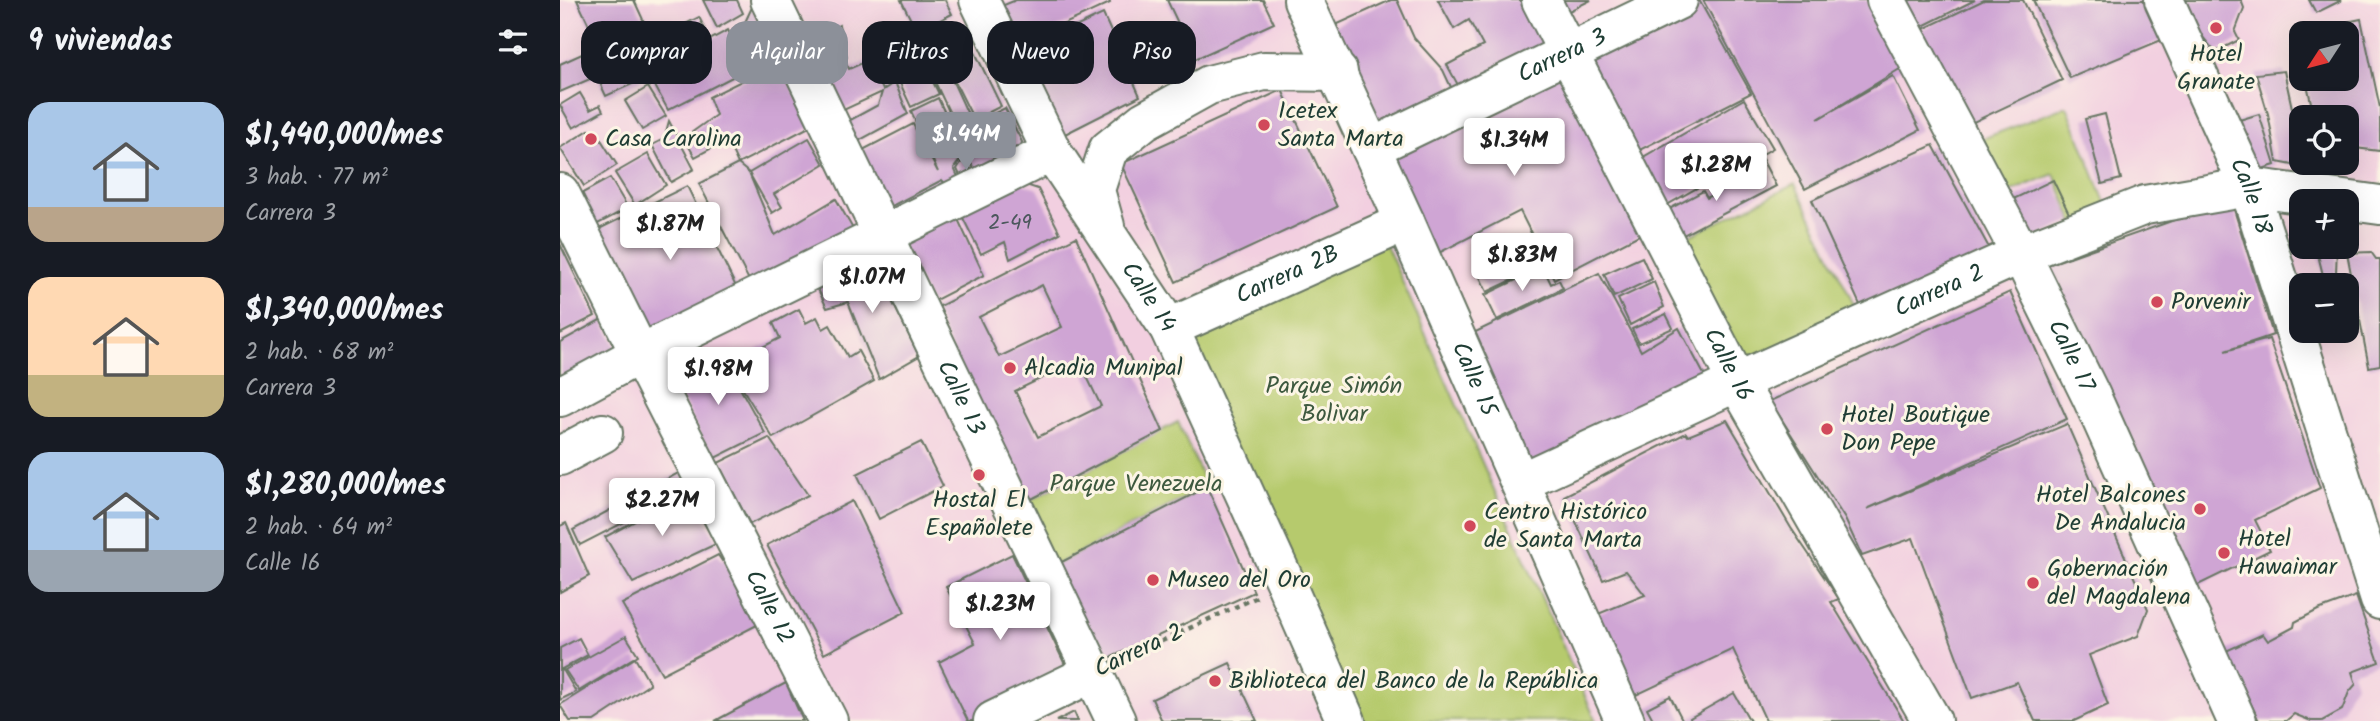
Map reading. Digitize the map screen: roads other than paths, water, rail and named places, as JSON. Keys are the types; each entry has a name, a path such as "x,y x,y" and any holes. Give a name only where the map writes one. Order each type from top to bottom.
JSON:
{"street":[{"name":"Calle 13","path":"770,0 1116,721"},
{"name":"Calle 14","path":"979,0 1052,152 1169,328 1346,721"},
{"name":"Calle 15","path":"1303,0 1405,222 1625,721"},
{"name":"Calle 16","path":"1541,0 1737,382 1931,721"},
{"name":"Carrera 3","path":"1371,148 1678,0"},
{"name":"Calle 17","path":"1886,0 2021,254 2091,396 2237,721"},
{"name":"Calle 18","path":"2164,0 2249,187 2380,600"},
{"path":"1107,232 1094,190 1108,150 1144,121 1209,85 1264,71 1338,72"},
{"path":"560,397 640,354 1052,152"},
{"name":"Carrera 2","path":"1521,482 2021,254 2145,205 2249,187 2380,205"},
{"name":"Calle 12","path":"560,193 828,721"},
{"name":"Carrera 2B","path":"1169,328 1405,222"},
{"path":"560,456 603,433"},
{"name":"Carrera 2","path":"993,721 1094,672"}],"place":[{"name":"Hotel Granate","path":"2216,28"},
{"name":"Icetex Santa Marta","path":"1264,125"},
{"name":"Casa Carolina","path":"591,139"},
{"name":"Porvenir","path":"2157,302"},
{"name":"Alcadia Munipal","path":"1010,368"},
{"name":"Hotel Boutique Don Pepe","path":"1827,429"},
{"name":"Hostal El Españolete","path":"979,475"},
{"name":"Hotel Balcones De Andalucia","path":"2200,509"},
{"name":"Centro Histórico de Santa Marta","path":"1470,526"},
{"name":"Hotel Hawaimar","path":"2224,553"},
{"name":"Museo del Oro","path":"1153,580"},
{"name":"Gobernación del Magdalena","path":"2033,583"},
{"name":"Biblioteca del Banco de la República","path":"1215,681"}],"park label":[{"name":"Parque Simón Bolivar","path":"1334,400"},
{"name":"Parque Venezuela","path":"1136,484"}]}
